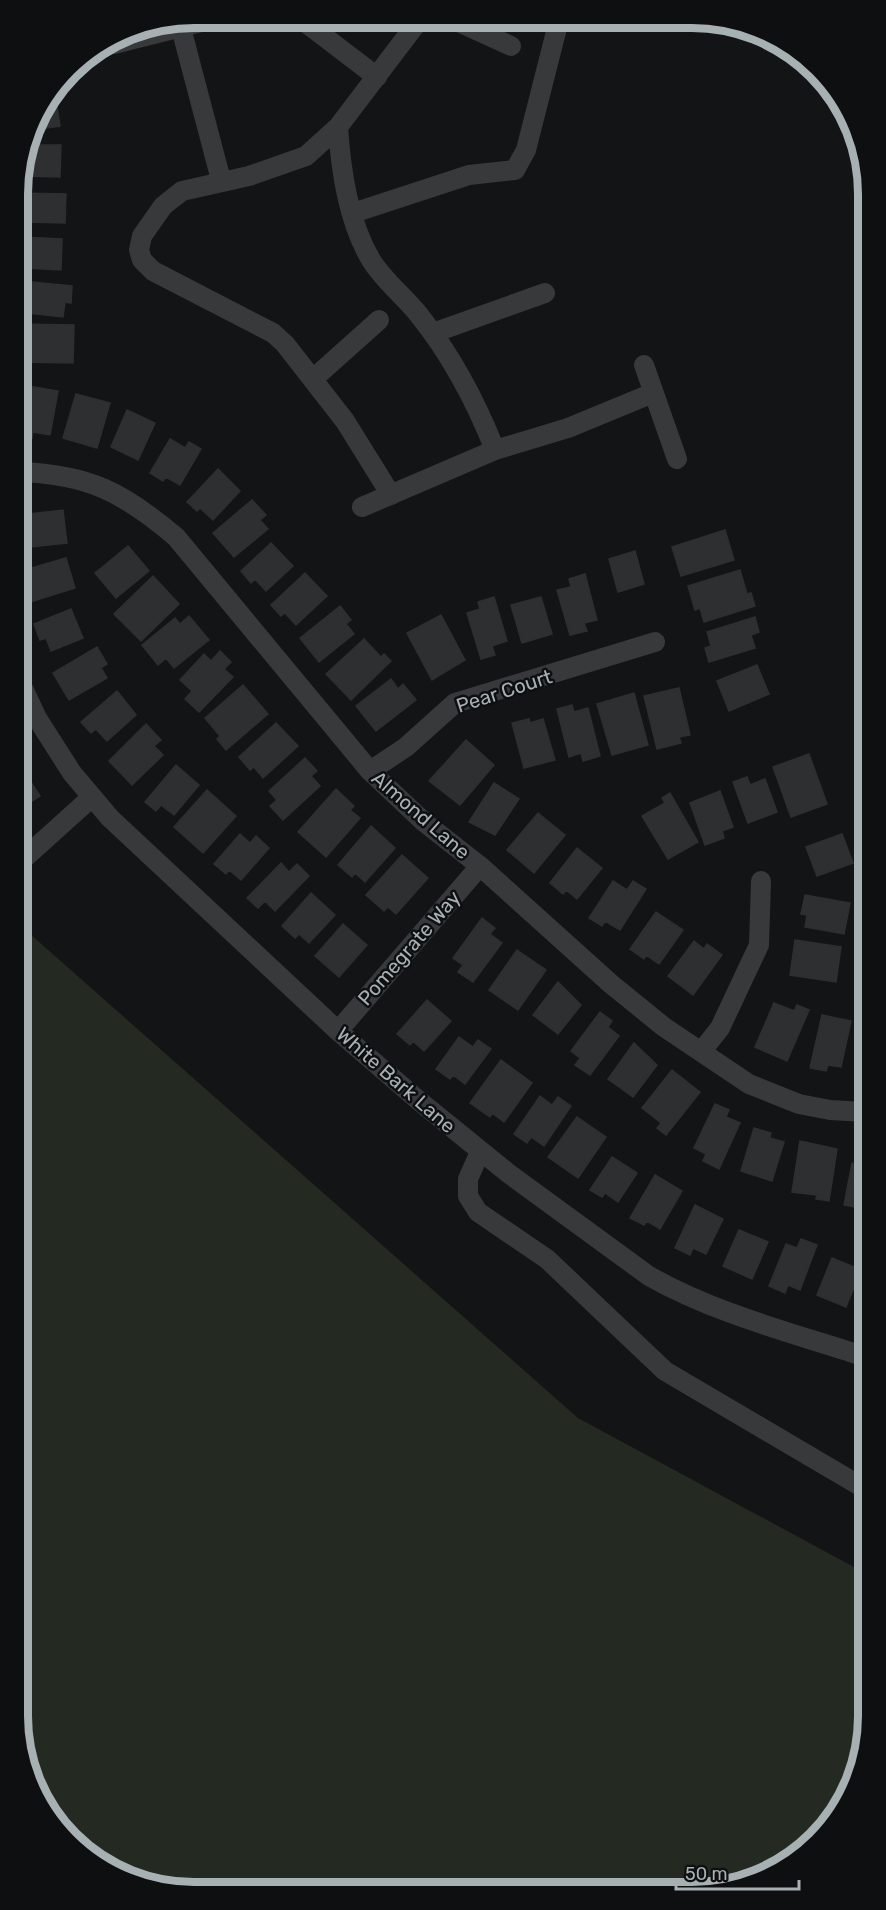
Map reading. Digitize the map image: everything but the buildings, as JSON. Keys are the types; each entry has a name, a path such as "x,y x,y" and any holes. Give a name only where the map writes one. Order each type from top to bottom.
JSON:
{"street":[{"path":"181,29 221,180"},
{"path":"314,29 376,77"},
{"path":"391,495 361,444 285,344 273,333 153,271 142,260 139,250 142,236 163,206 182,190 221,180 249,176 306,156 338,127 412,29"},
{"path":"474,29 511,46"},
{"path":"353,213 469,175 515,170 526,150 557,29"},
{"path":"138,38 168,31"},
{"path":"338,127 342,172 353,213 370,258 433,333 454,363 495,450"},
{"path":"433,333 545,292"},
{"path":"313,379 379,320"},
{"path":"644,365 677,459"},
{"path":"362,507 495,450 568,428 653,393"},
{"name":"Almond Lane","path":"29,472 56,473 102,486 139,506 169,531 370,771 424,822 480,866 611,984 664,1028 749,1084 799,1104 830,1110 857,1112"},
{"name":"Pear Court","path":"370,771 406,747 455,703 655,642"},
{"name":"White Bark Lane","path":"29,700 37,718 72,773 110,818 338,1031 480,1152 650,1276 676,1291 857,1354"},
{"path":"29,854 92,797"},
{"name":"Pomegrate Way","path":"338,1031 480,866"},
{"path":"701,1052 720,1028 759,945 761,881"},
{"path":"480,1152 468,1179 468,1196 478,1212 547,1259 665,1371 857,1484"}],"shaded area":[{"path":"29,933 578,1418 857,1569 857,1727 852,1759 845,1779 830,1808 801,1840 784,1854 755,1869 735,1876 692,1882 194,1882 141,1873 102,1854 85,1840 56,1808 41,1779 34,1759 28,1716"}]}
